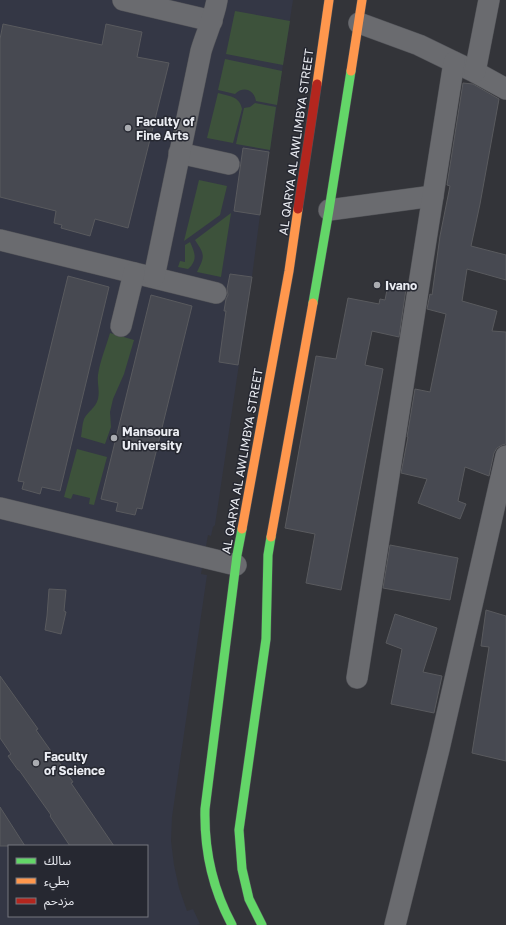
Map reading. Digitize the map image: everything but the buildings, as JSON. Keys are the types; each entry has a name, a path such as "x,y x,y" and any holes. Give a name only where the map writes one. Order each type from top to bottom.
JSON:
{"main road":[{"name":"AL QARYA AL AWLIMBYA STREET","path":"232,925 213,880 208,857 205,831 205,811 208,782 237,555 293,271 329,0"},
{"path":"262,925 250,899 242,869 235,830 266,639 268,555 313,274 329,210 362,0"},
{"path":"205,831 216,830"}],"street":[{"path":"123,0 212,21"},
{"path":"154,278 201,51 207,30 212,21 217,0"},
{"path":"475,72 489,0"},
{"path":"359,22 419,44 506,89"},
{"path":"357,678 454,62"},
{"path":"179,154 230,164"},
{"path":"329,210 433,196"},
{"path":"0,240 216,293"},
{"path":"121,326 134,272"},
{"path":"395,925 438,749 506,456"},
{"path":"0,508 236,565"}],"shaded area":[{"name":"Mansoura University","path":"0,0 293,0 215,525 211,536 208,535 201,574 207,575 172,817 171,841 179,888 187,911 193,909 200,924 0,925"}],"green space":[{"path":"235,11 290,21 283,65 226,54"},
{"path":"225,59 282,71 277,105 256,101 251,91 248,90 241,90 235,94 218,90"},
{"path":"218,93 233,97 239,101 241,105 242,109 233,143 207,138"},
{"path":"255,103 276,107 270,150 236,144 244,108 250,107"},
{"path":"199,180 227,186 220,215 184,241"},
{"path":"231,213 221,277 197,272 203,256 201,249 195,240"},
{"path":"190,242 195,256 193,263 188,269 178,267 180,261 185,262 185,245"},
{"path":"110,333 134,340 124,374 113,399 110,412 111,427 105,444 81,437 84,419 98,399 99,370"},
{"path":"77,449 107,457 94,505 89,504 90,498 73,494 71,499 64,497"}],"traffic: fast":[{"path":"313,303 351,71"},
{"path":"232,925 214,883 206,840 205,809 237,555 242,529"},
{"path":"262,925 249,899 242,869 239,830 266,639 268,555 271,537"}],"traffic: slow":[{"path":"317,84 329,0"},
{"path":"351,71 362,0"},
{"path":"242,529 289,271 298,209"},
{"path":"271,537 313,303"}],"traffic: jam":[{"path":"298,209 317,84"}],"place":[{"name":"Faculty of Fine Arts","path":"128,128"},
{"name":"Ivano","path":"377,285"},
{"name":"Mansoura University","path":"114,438"},
{"name":"Faculty of Science","path":"36,763"}]}
